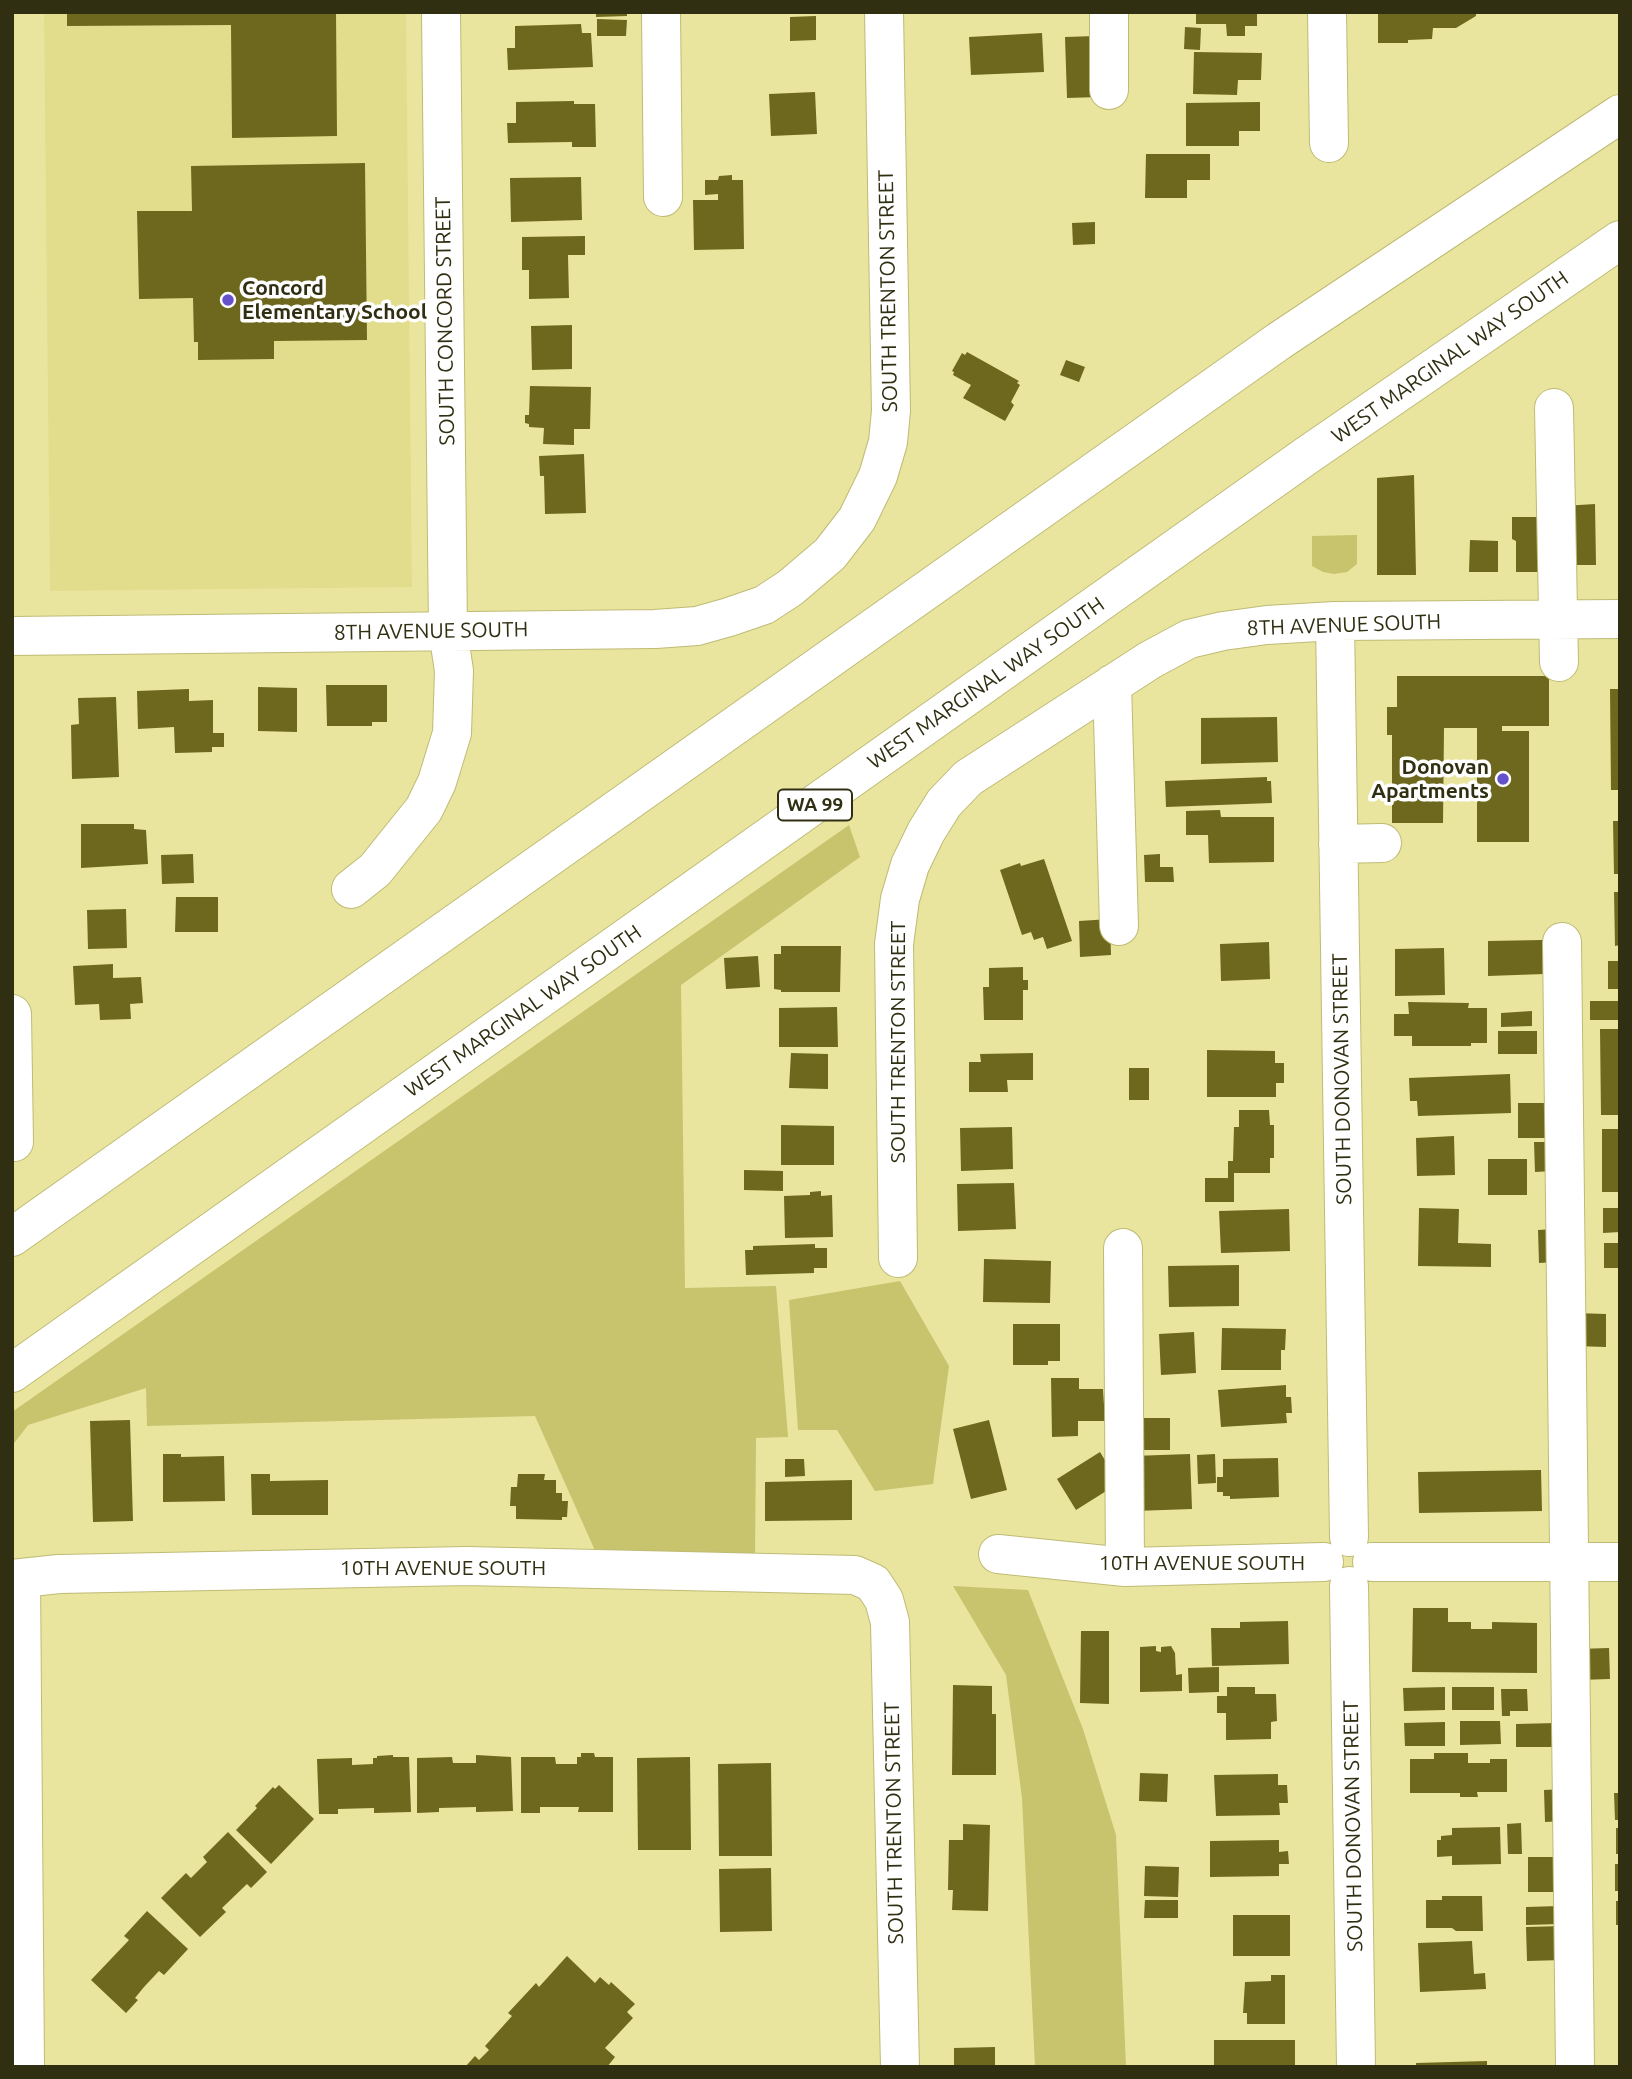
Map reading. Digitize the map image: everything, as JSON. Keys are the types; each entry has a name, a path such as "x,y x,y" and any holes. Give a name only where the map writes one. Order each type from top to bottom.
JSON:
{"main road":[{"name":"SOUTH CONCORD STREET","path":"351,889 375,870 424,809 438,782 452,733 454,671 448,631 441,12"},
{"path":"661,12 663,197"},
{"name":"SOUTH TRENTON STREET","path":"830,554 857,519 878,476 888,442 891,411 884,12"},
{"path":"1109,12 1109,90"},
{"path":"1327,12 1329,143"},
{"path":"12,1237 1279,341 1620,114"},
{"name":"WEST MARGINAL WAY SOUTH","path":"12,1373 1306,456 1620,240"},
{"path":"1554,408 1559,662"},
{"name":"8TH AVENUE SOUTH","path":"12,636 655,629 696,625 764,605 790,588 830,554"},
{"name":"8TH AVENUE SOUTH","path":"926,832 944,803 968,778 1150,660 1189,639 1267,625 1335,621 1620,620"},
{"name":"SOUTH DONOVAN STREET","path":"1335,621 1356,2067"},
{"path":"1112,684 1119,926"},
{"name":"SOUTH TRENTON STREET","path":"898,1258 894,944 900,900 910,865 926,832"},
{"path":"1338,844 1382,843"},
{"path":"1562,942 1575,2067"},
{"path":"12,1014 14,1142"},
{"path":"1123,1248 1125,1567"},
{"name":"10TH AVENUE SOUTH","path":"998,1554 1125,1567 1348,1561 1620,1562"},
{"name":"10TH AVENUE SOUTH","path":"17,1578 59,1574 467,1566 855,1575 873,1583"},
{"path":"17,1578 21,2060"},
{"name":"SOUTH TRENTON STREET","path":"873,1583 884,1600 890,1622 900,2067"}],"shaded area":[{"name":"Concord Elementary School","path":"44,12 406,12 412,587 50,591"},
{"path":"1357,535 1357,564 1347,572 1334,574 1312,566 1312,536"},
{"path":"849,825 860,857 681,985 685,1288 776,1286 788,1437 756,1438 755,1557 597,1555 535,1416 147,1426 146,1388 28,1425 12,1446 12,1412"},
{"path":"900,1281 949,1366 933,1484 875,1491 837,1430 798,1430 789,1300"},
{"path":"953,1586 1028,1590 1083,1729 1116,1835 1126,2067 1035,2067 1022,1798 1006,1675"}],"building":[{"path":"67,12 336,12 337,136 232,138 231,25 67,26"},
{"path":"596,12 627,12 627,16 596,17"},
{"path":"1196,12 1257,12 1257,26 1245,26 1245,36 1227,36 1226,24 1196,24"},
{"path":"1378,12 1476,12 1476,16 1456,28 1433,28 1432,39 1408,40 1408,43 1378,43"},
{"path":"816,16 816,40 790,41 790,17"},
{"path":"597,19 627,20 626,36 597,36"},
{"path":"581,24 582,33 591,33 593,67 508,70 507,48 515,48 515,26"},
{"path":"1185,27 1201,28 1200,50 1184,49"},
{"path":"1042,33 1044,72 971,75 969,37"},
{"path":"1096,36 1099,97 1067,98 1065,37"},
{"path":"1194,52 1262,53 1261,80 1238,80 1237,95 1193,94"},
{"path":"815,92 817,134 771,136 769,94"},
{"path":"574,101 574,104 595,104 596,147 572,147 572,142 508,143 507,123 516,123 516,102"},
{"path":"1260,102 1260,131 1239,131 1239,146 1186,146 1186,103"},
{"path":"1146,154 1210,154 1210,180 1187,180 1187,198 1145,198"},
{"path":"365,163 367,340 274,341 274,359 198,360 198,342 194,342 193,298 139,299 137,211 192,211 191,166"},
{"path":"732,175 732,180 743,180 744,249 694,250 693,200 718,200 718,194 705,195 705,180 718,180 719,176"},
{"path":"581,177 582,220 511,222 510,178"},
{"path":"1095,222 1095,244 1073,245 1072,223"},
{"path":"585,236 585,255 568,255 569,298 529,299 529,270 522,270 522,237"},
{"path":"572,325 572,369 532,370 531,326"},
{"path":"967,352 1019,381 1017,383 1020,385 1011,402 1014,405 1005,421 963,398 971,385 953,375 952,371 962,353 965,355"},
{"path":"1066,360 1085,367 1079,382 1060,375"},
{"path":"530,386 591,387 590,429 574,429 574,445 543,444 544,428 529,427 529,424 525,423 525,415 529,415"},
{"path":"584,454 586,513 545,514 544,476 540,476 539,456"},
{"path":"1414,475 1416,575 1377,575 1377,478"},
{"path":"1595,504 1596,565 1563,565 1563,506"},
{"path":"1512,517 1546,517 1547,572 1516,572 1516,541 1512,539"},
{"path":"1470,540 1498,541 1498,572 1469,572"},
{"name":"Donovan Apartments","path":"1397,676 1549,676 1549,726 1502,726 1502,731 1529,731 1529,842 1477,842 1477,728 1444,728 1443,823 1392,823 1392,735 1387,735 1387,707 1397,707"},
{"path":"326,685 387,685 387,722 372,722 372,726 327,726"},
{"path":"258,687 297,688 297,732 258,731"},
{"path":"189,689 189,701 213,700 213,733 224,733 224,747 212,747 212,752 175,753 174,727 138,729 137,691"},
{"path":"1610,689 1620,689 1620,790 1611,790"},
{"path":"116,697 119,777 72,779 71,725 79,724 78,698"},
{"path":"1277,717 1278,762 1201,764 1201,718"},
{"path":"1267,777 1267,781 1271,781 1272,803 1166,807 1165,781"},
{"path":"1220,810 1221,817 1274,817 1274,862 1209,863 1208,835 1186,835 1186,811"},
{"path":"1613,821 1620,821 1620,874 1614,874"},
{"path":"81,824 134,824 134,829 146,830 148,864 81,868"},
{"path":"193,854 194,883 162,884 161,855"},
{"path":"1160,854 1160,867 1173,867 1174,882 1145,882 1144,855"},
{"path":"1044,859 1072,941 1047,949 1043,937 1034,940 1031,932 1022,935 1000,870"},
{"path":"1614,892 1620,892 1620,945 1615,946"},
{"path":"176,897 218,897 218,932 175,932"},
{"path":"126,909 127,948 88,949 87,910"},
{"path":"1110,919 1111,955 1080,957 1079,921"},
{"path":"1543,940 1544,974 1488,976 1488,941"},
{"path":"1269,942 1270,979 1221,981 1220,944"},
{"path":"781,946 841,946 840,992 781,992 774,989 774,954 781,954"},
{"path":"1444,948 1445,995 1395,996 1395,949"},
{"path":"758,956 760,987 726,989 724,958"},
{"path":"1608,961 1620,961 1620,989 1608,989"},
{"path":"113,964 113,978 141,977 143,1003 130,1004 131,1019 100,1020 99,1004 75,1005 73,966"},
{"path":"1023,967 1023,980 1028,980 1028,990 1023,990 1023,1020 984,1020 983,987 989,987 989,968"},
{"path":"1590,1001 1620,1001 1620,1020 1590,1020"},
{"path":"1408,1002 1469,1003 1468,1008 1487,1008 1487,1043 1471,1043 1471,1046 1412,1046 1412,1036 1394,1036 1394,1014 1409,1014"},
{"path":"837,1007 838,1047 779,1047 779,1008"},
{"path":"1532,1011 1532,1026 1501,1027 1501,1013"},
{"path":"1600,1029 1620,1029 1620,1115 1601,1115"},
{"path":"1498,1031 1537,1031 1537,1054 1498,1054"},
{"path":"1207,1050 1275,1051 1275,1063 1284,1063 1284,1083 1276,1083 1276,1097 1207,1097"},
{"path":"791,1053 828,1054 828,1089 789,1088"},
{"path":"1033,1053 1033,1080 1007,1080 1008,1092 969,1092 969,1062 981,1062 980,1054"},
{"path":"1129,1068 1149,1068 1149,1100 1129,1100"},
{"path":"1510,1074 1511,1113 1418,1116 1417,1101 1410,1101 1409,1078"},
{"path":"1518,1103 1555,1103 1556,1138 1518,1138"},
{"path":"1239,1110 1269,1110 1270,1125 1274,1125 1274,1158 1270,1158 1270,1173 1234,1173 1234,1202 1205,1202 1205,1178 1228,1178 1228,1161 1233,1161 1234,1127 1239,1127"},
{"path":"781,1125 834,1126 834,1165 781,1165"},
{"path":"1012,1127 1013,1169 961,1171 960,1128"},
{"path":"1602,1129 1620,1129 1620,1192 1602,1192"},
{"path":"1454,1136 1455,1175 1417,1176 1416,1138"},
{"path":"1534,1142 1553,1142 1554,1171 1535,1172"},
{"path":"1488,1159 1527,1159 1527,1195 1488,1195"},
{"path":"744,1170 783,1171 783,1191 744,1190"},
{"path":"1014,1183 1016,1229 958,1231 957,1184"},
{"path":"821,1191 821,1196 832,1195 833,1237 785,1238 784,1196 810,1195 810,1192"},
{"path":"1419,1208 1459,1209 1458,1243 1491,1244 1491,1267 1418,1266"},
{"path":"1603,1208 1620,1208 1620,1232 1603,1233"},
{"path":"1289,1209 1290,1251 1221,1253 1219,1211"},
{"path":"1555,1229 1556,1262 1539,1263 1538,1230"},
{"path":"1604,1243 1620,1243 1620,1268 1604,1268"},
{"path":"815,1244 815,1248 827,1248 827,1268 814,1268 814,1273 746,1275 745,1250 753,1250 753,1246"},
{"path":"984,1259 1051,1261 1050,1303 983,1302"},
{"path":"1239,1265 1239,1306 1169,1307 1168,1266"},
{"path":"1575,1313 1606,1314 1606,1347 1574,1346"},
{"path":"1013,1324 1060,1324 1060,1361 1048,1361 1048,1365 1013,1365"},
{"path":"1222,1328 1286,1329 1285,1350 1281,1350 1281,1370 1221,1370"},
{"path":"1194,1332 1196,1373 1161,1375 1159,1334"},
{"path":"1051,1378 1079,1378 1079,1389 1103,1389 1105,1421 1078,1421 1078,1436 1052,1437"},
{"path":"1286,1385 1286,1397 1291,1397 1292,1413 1286,1413 1287,1423 1221,1427 1218,1390"},
{"path":"1141,1418 1170,1418 1170,1450 1141,1450"},
{"path":"130,1420 133,1521 93,1522 90,1421"},
{"path":"989,1420 1007,1490 971,1499 953,1429"},
{"path":"1100,1452 1119,1483 1076,1510 1057,1479"},
{"path":"163,1454 181,1454 181,1457 224,1456 225,1501 163,1502"},
{"path":"1190,1454 1192,1509 1135,1511 1132,1456"},
{"path":"1215,1454 1216,1483 1198,1484 1197,1455"},
{"path":"1278,1458 1279,1497 1230,1499 1230,1496 1223,1496 1223,1492 1217,1492 1217,1477 1223,1477 1223,1459"},
{"path":"785,1459 804,1459 805,1476 785,1477"},
{"path":"1541,1470 1542,1511 1419,1513 1418,1472"},
{"path":"251,1474 270,1474 270,1481 328,1480 328,1515 252,1515"},
{"path":"518,1474 545,1474 544,1480 556,1480 556,1493 562,1493 562,1501 568,1501 567,1517 562,1517 562,1520 516,1519 516,1506 510,1506 511,1487 517,1487"},
{"path":"852,1480 852,1520 765,1521 765,1482"},
{"path":"1413,1608 1448,1608 1448,1622 1471,1622 1471,1629 1492,1629 1492,1622 1537,1623 1537,1673 1412,1672"},
{"path":"1288,1621 1289,1664 1212,1666 1211,1628 1240,1628 1240,1622"},
{"path":"1081,1631 1109,1631 1109,1704 1080,1703"},
{"path":"1156,1646 1156,1651 1161,1652 1161,1647 1171,1646 1175,1653 1176,1675 1182,1674 1182,1691 1140,1692 1140,1647"},
{"path":"1609,1648 1610,1679 1579,1680 1577,1649"},
{"path":"1219,1667 1219,1692 1189,1693 1188,1668"},
{"path":"953,1685 992,1686 992,1714 996,1714 996,1775 952,1775"},
{"path":"1227,1687 1255,1687 1255,1694 1276,1694 1277,1721 1271,1722 1271,1739 1226,1740 1226,1713 1217,1713 1217,1696 1227,1696"},
{"path":"1445,1687 1445,1710 1404,1711 1403,1688"},
{"path":"1452,1687 1494,1687 1494,1710 1452,1710"},
{"path":"1501,1689 1527,1689 1528,1711 1510,1711 1510,1716 1502,1716"},
{"path":"1460,1721 1500,1721 1501,1744 1460,1745"},
{"path":"1445,1722 1445,1746 1405,1746 1404,1723"},
{"path":"1557,1723 1557,1747 1516,1747 1516,1724"},
{"path":"581,1753 594,1753 595,1757 613,1757 613,1812 578,1812 579,1807 540,1807 540,1813 521,1813 521,1757 555,1757 556,1764 577,1764 577,1757 581,1757"},
{"path":"1434,1753 1468,1753 1468,1763 1490,1763 1490,1759 1507,1759 1507,1792 1477,1792 1478,1797 1460,1797 1460,1793 1410,1793 1410,1759 1434,1759"},
{"path":"476,1755 511,1757 513,1811 476,1812 476,1807 439,1808 439,1812 417,1813 417,1758 452,1757 453,1763 476,1763"},
{"path":"377,1756 409,1757 411,1812 374,1813 374,1808 338,1809 338,1814 319,1814 317,1759 352,1758 352,1765 373,1764 373,1758"},
{"path":"690,1757 691,1850 638,1850 637,1758"},
{"path":"771,1763 772,1856 719,1856 718,1764"},
{"path":"1140,1773 1168,1774 1167,1802 1139,1801"},
{"path":"1278,1774 1278,1785 1287,1785 1288,1803 1279,1803 1280,1815 1216,1816 1214,1775"},
{"path":"279,1785 314,1819 271,1864 236,1830 273,1787 275,1789"},
{"path":"1564,1789 1565,1821 1545,1822 1544,1790"},
{"path":"1614,1793 1620,1793 1620,1820 1615,1820"},
{"path":"1521,1823 1522,1854 1508,1854 1507,1824"},
{"path":"963,1824 990,1825 988,1911 952,1910 953,1890 948,1890 949,1840 963,1840"},
{"path":"1500,1827 1501,1864 1452,1865 1452,1856 1437,1857 1437,1840 1441,1840 1441,1836 1452,1835 1452,1828"},
{"path":"1616,1828 1620,1828 1620,1854 1616,1854"},
{"path":"228,1832 267,1872 251,1888 247,1884 222,1908 226,1912 200,1937 161,1898 186,1873 191,1878 207,1862 203,1857"},
{"path":"1279,1840 1279,1852 1288,1851 1289,1864 1279,1864 1279,1876 1210,1877 1210,1841"},
{"path":"1528,1857 1568,1857 1568,1892 1528,1892"},
{"path":"1615,1864 1620,1864 1620,1891 1615,1891"},
{"path":"1145,1866 1179,1867 1178,1897 1144,1896"},
{"path":"771,1868 772,1931 720,1932 719,1869"},
{"path":"1442,1896 1482,1896 1483,1931 1426,1928 1426,1900 1442,1900"},
{"path":"1145,1900 1178,1900 1178,1918 1144,1918"},
{"path":"1616,1901 1620,1901 1620,1925 1616,1925"},
{"path":"1560,1906 1560,1924 1526,1925 1526,1907"},
{"path":"147,1911 188,1949 164,1975 159,1971 135,1998 138,2000 126,2013 91,1980 129,1940 124,1936"},
{"path":"1233,1915 1290,1915 1290,1956 1233,1956"},
{"path":"1563,1926 1563,1960 1527,1961 1526,1927"},
{"path":"1472,1941 1474,1974 1485,1973 1486,1989 1420,1992 1418,1943"},
{"path":"567,1956 595,1983 600,1977 609,1985 611,1982 635,2004 627,2012 633,2018 605,2048 615,2057 607,2067 465,2067 475,2056 479,2060 489,2050 485,2046 512,2016 508,2013 536,1983 539,1987"},
{"path":"1271,1975 1285,1975 1285,2024 1247,2024 1247,2013 1243,2013 1245,1982 1271,1981"},
{"path":"1214,2040 1295,2040 1295,2067 1214,2067"},
{"path":"995,2047 995,2067 954,2067 954,2048"},
{"path":"1487,2061 1487,2067 1416,2067 1416,2063"}],"place":[{"name":"Concord Elementary School","path":"228,300"},
{"name":"Donovan Apartments","path":"1503,779"}]}
